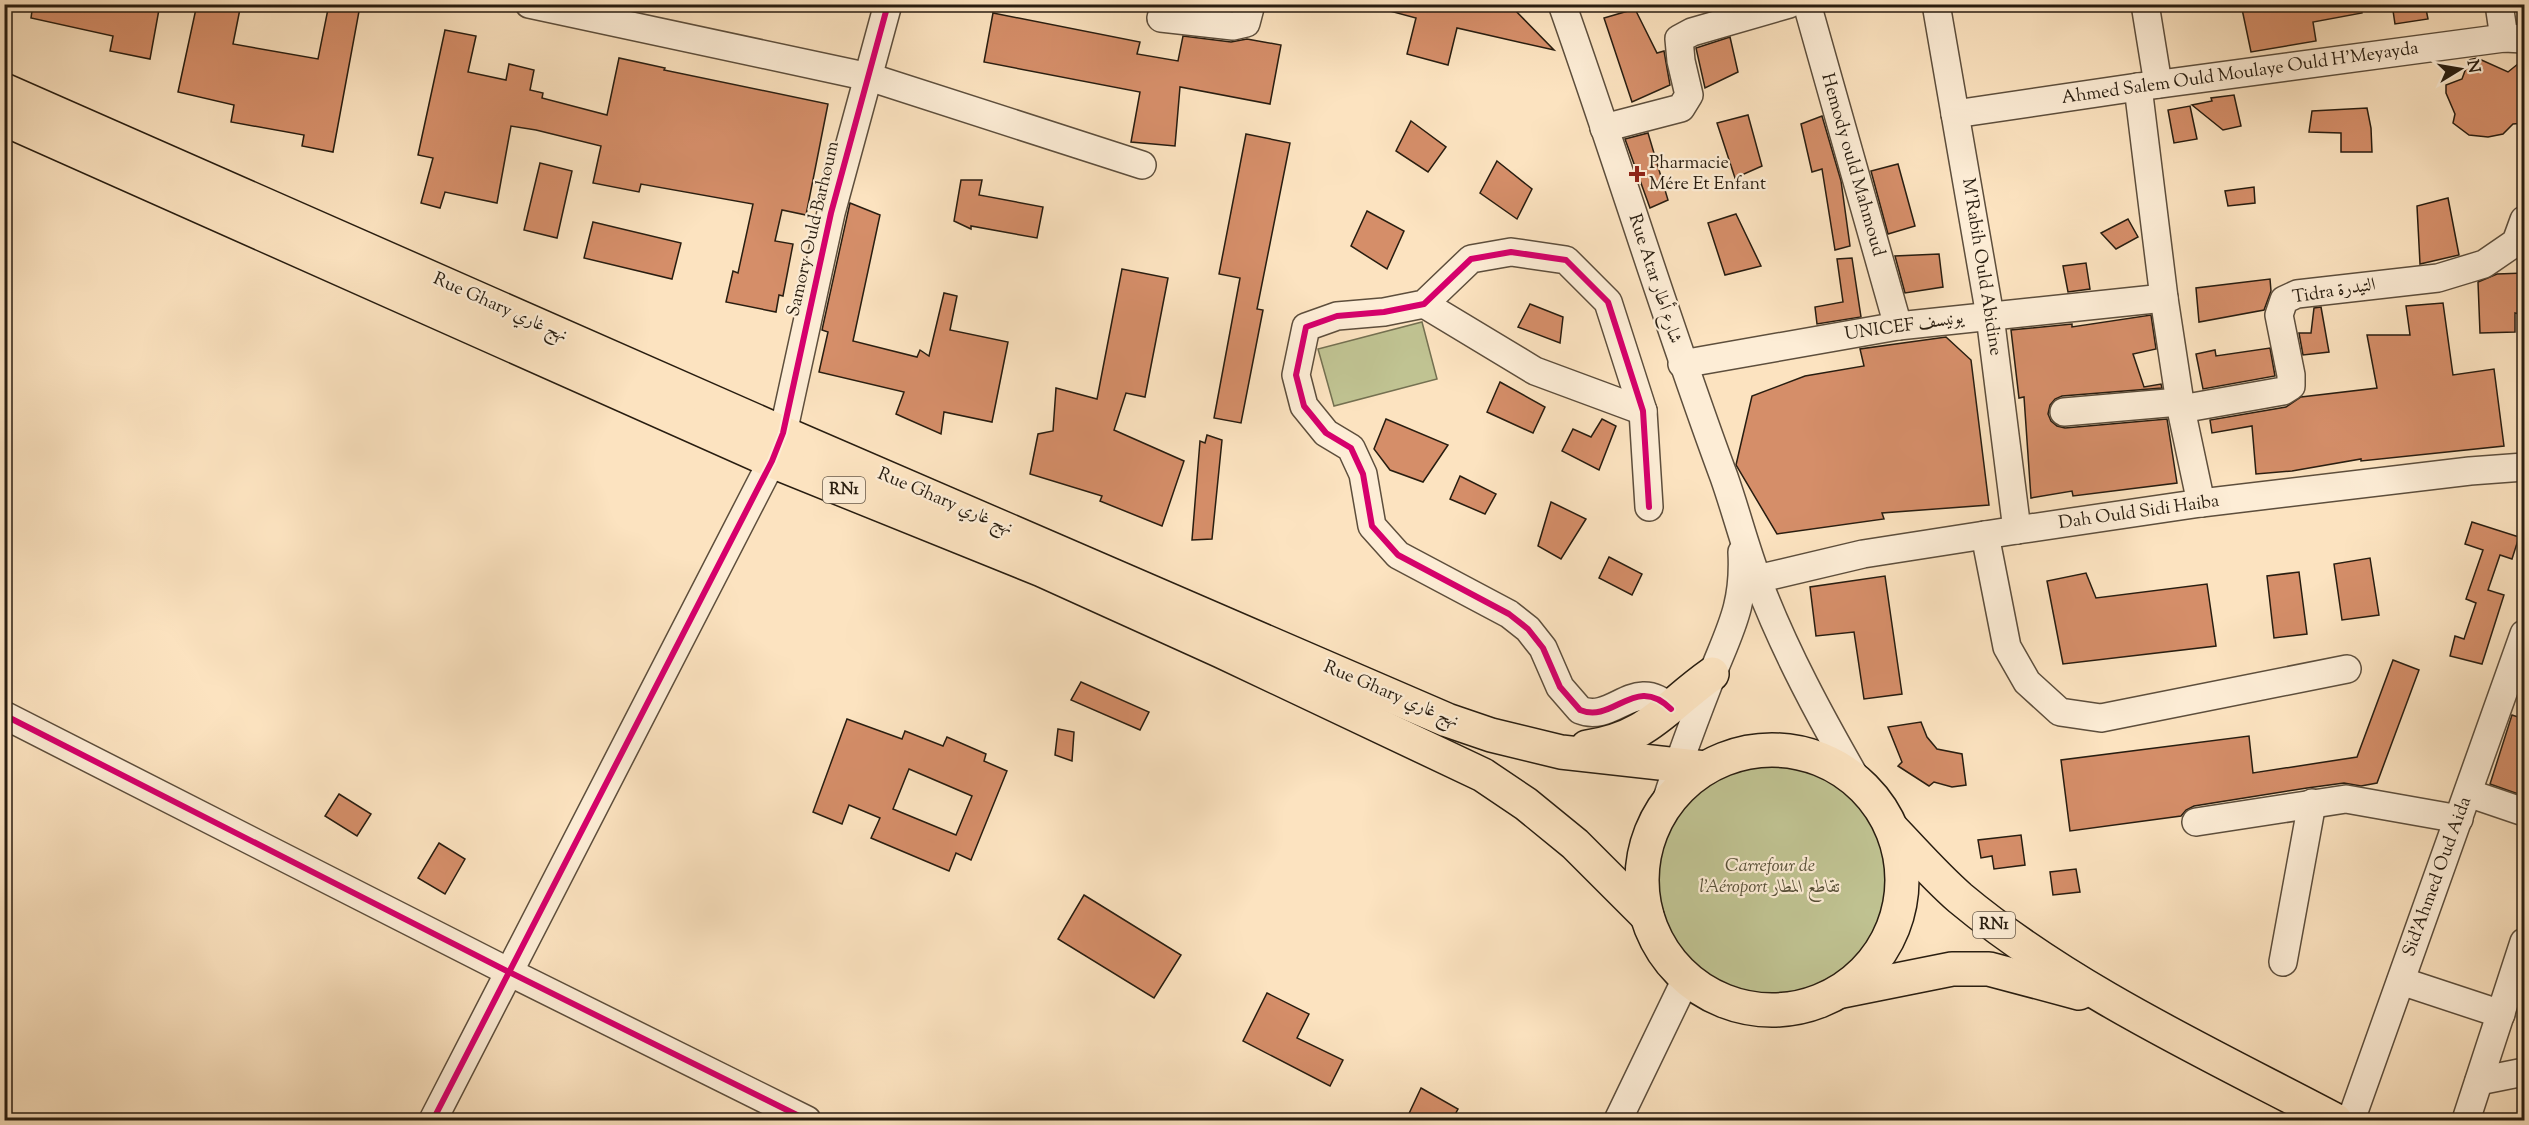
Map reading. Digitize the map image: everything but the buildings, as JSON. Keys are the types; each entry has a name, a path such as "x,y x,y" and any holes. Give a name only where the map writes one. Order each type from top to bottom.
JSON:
{"highway":[{"name":"Rue Ghary نهج غاري","path":"4,90 778,447"},
{"name":"Rue Ghary نهج غاري","path":"4,119 778,447 1047,559 1236,630 1447,720 1491,735 1561,752 1691,766"},
{"name":"Rue Ghary نهج غاري","path":"1047,559 1221,651 1483,775 1526,804 1575,844 1647,916"},
{"path":"1561,752 1616,741 1650,725 1712,674"},
{"path":"1785,750 1812,756 1837,767 1859,784 1877,804 1890,826 1899,852 1902,878 1897,914 1892,931 1879,954 1862,975 1841,991 1798,1008 1769,1011 1741,1007 1713,997 1686,979 1663,952 1647,916 1642,888 1644,859 1652,831 1665,805 1683,784 1691,766 1748,752 1785,750"},
{"name":"RN1","path":"1890,826 1959,896 1982,915 2114,1003 2335,1120"},
{"name":"RN1","path":"1841,991 1952,969 1989,969 2114,1003"}],"street":[{"path":"529,4 868,77 1142,165"},
{"name":"Samory Ould Barhoum","path":"433,1120 778,447 816,290 831,213 888,4"},
{"path":"1161,18 1233,26 1246,23 1251,4"},
{"name":"Rue Atar شارع أطار","path":"1549,4 1573,36"},
{"name":"Rue Atar شارع أطار","path":"1562,4 1682,364 1740,521 1757,579 1788,654 1818,713 1859,784"},
{"path":"1604,128 1681,108 1689,95 1681,61 1679,39 1692,32 1789,4"},
{"name":"Hemody ould Mahmoud","path":"1807,4 1898,326"},
{"name":"M'Rabih Ould Abidine","path":"1936,4 1990,316 2017,530"},
{"path":"2145,4 2148,85 2164,298 2180,405 2200,503"},
{"path":"2499,4 2514,38"},
{"name":"Ahmed Salem Ould Moulaye Ould H'Meyayda","path":"1955,114 2148,85 2514,38"},
{"name":"Tidra التيدرة","path":"2180,405 2283,391 2290,386 2291,375 2279,315 2284,300 2297,294 2438,278 2484,264 2516,242 2524,220"},
{"path":"1649,507 1643,411 1608,302 1566,260 1511,252 1471,259 1424,304 1384,312 1337,316 1306,327 1296,375 1304,406 1326,433 1351,448 1363,474 1372,526 1398,555 1509,614 1528,629 1543,648 1560,687 1580,710 1598,712 1638,695 1648,695 1664,702 1671,709"},
{"name":"UNICEF يونيسف","path":"1682,364 1898,326 2164,298"},
{"path":"1424,304 1535,371 1643,411"},
{"path":"2064,412 2180,405"},
{"name":"Dah Ould Sidi Haiba","path":"1757,579 1863,554 2200,503 2470,471 2524,467"},
{"name":"Rue Atar شارع أطار","path":"1691,766 1712,674 1739,606 1743,574 1740,521"},
{"path":"1985,535 2007,647 2027,682 2060,712 2100,718 2347,669"},
{"name":"Sid'Ahmed Oud Aida","path":"2351,1120 2524,634"},
{"path":"4,715 508,972 807,1120"},
{"path":"2468,793 2524,812"},
{"path":"2196,822 2346,799 2459,819"},
{"path":"2283,962 2312,804"},
{"path":"2466,1120 2524,942"},
{"path":"1618,1120 1686,979"},
{"path":"2401,981 2501,1014"},
{"path":"2479,1081 2524,1072"}],"green space":[{"path":"1422,322 1437,379 1334,406 1318,349"},
{"name":"Carrefour de l'Aéroport تقاطع المطار","path":"1770,759 1815,768 1836,779 1854,794 1869,812 1880,833 1889,878 1880,923 1869,944 1854,962 1836,977 1815,988 1770,997 1725,988 1704,977 1686,962 1671,944 1660,923 1651,878 1660,833 1671,812 1686,794 1704,779 1725,768"}],"cycle path":[{"path":"433,1120 772,461 783,433 831,213 888,4"},
{"path":"1649,507 1643,411 1608,302 1566,260 1511,252 1471,259 1424,304 1384,312 1337,316 1306,327 1296,375 1304,406 1326,433 1351,448 1363,474 1372,526 1398,555 1509,614 1528,629 1543,648 1560,687 1580,710 1604,711 1635,697 1646,696 1658,699 1671,709"},
{"path":"4,715 509,972 807,1120"}],"place":[{"name":"Pharmacie Mére Et Enfant","path":"1637,174"}]}
